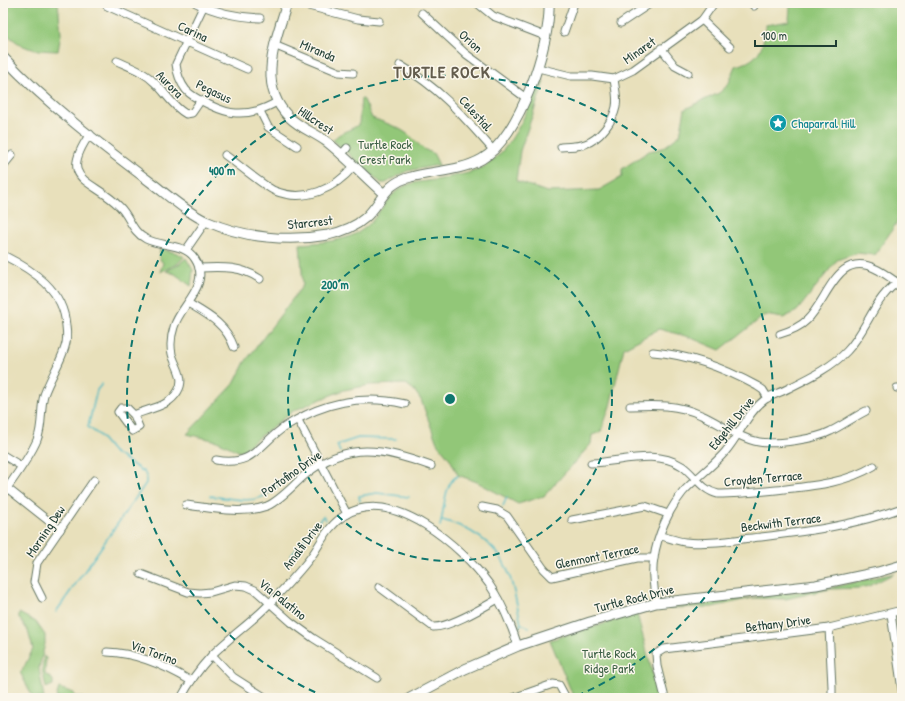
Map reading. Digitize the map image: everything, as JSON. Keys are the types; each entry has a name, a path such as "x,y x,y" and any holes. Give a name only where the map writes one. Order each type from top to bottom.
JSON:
{"street":[{"path":"196,3 236,16 260,18"},
{"name":"Hillcrest","path":"288,3 274,45 270,69 273,92 277,102 290,118 344,151 354,166 383,193"},
{"path":"298,3 358,19 380,21"},
{"path":"477,3 493,16 545,36"},
{"name":"Starcrest","path":"3,58 24,80 90,134 143,176 206,221 229,230 266,237 328,235 349,229 365,217 383,193 406,178 466,166 494,151 507,132 526,98 538,68 545,36 549,3"},
{"path":"564,32 574,3"},
{"path":"621,23 651,3"},
{"name":"Minaret","path":"538,68 571,76 592,76 614,79 633,70 661,48 702,20 714,3"},
{"name":"Pegasus","path":"204,5 176,64 177,73 187,91 201,100 235,113 260,111 277,102"},
{"name":"Carina","path":"106,6 247,69"},
{"name":"Orion","path":"422,13 466,54 526,98"},
{"path":"702,20 730,47"},
{"name":"Miranda","path":"274,45 339,72 353,73"},
{"path":"661,48 675,66 688,73"},
{"name":"Aurora","path":"116,61 141,72 154,82 179,110 186,114 192,113 201,100"},
{"name":"Celestial","path":"400,65 423,78 450,102 494,151"},
{"path":"561,147 585,145 597,138 603,132 612,118 616,108 617,99 614,79"},
{"path":"260,111 268,127 297,146"},
{"path":"90,134 80,148 77,157 77,167 85,182 117,203 123,209 134,229 145,238 186,250 195,259 199,268 197,286 188,304 174,324 172,333 172,353 181,378 179,391 168,403 134,414"},
{"path":"3,166 12,155"},
{"path":"225,155 274,190 292,196 323,191 336,184 354,166"},
{"path":"186,250 206,221"},
{"path":"3,255 20,263 44,281 61,303 66,319 66,345 50,378 42,401 38,439 5,491 60,530"},
{"path":"780,334 796,328 808,319 836,277 842,270 851,266 859,264 876,268 900,281"},
{"path":"199,268 228,268 248,271 260,279"},
{"name":"Edgehill Drive","path":"656,603 653,581 654,558 668,514 675,503 725,452 750,415 768,398 831,364 847,351 860,336 884,294 900,281"},
{"path":"188,304 218,323 230,335 234,347"},
{"path":"653,352 684,356 716,366 757,386 763,390 768,398"},
{"path":"216,460 231,462 242,460 255,454 274,435 298,420 322,408 360,399 377,399 405,404"},
{"path":"630,406 671,406 686,408 737,434 760,442 776,442 818,436 830,432 866,411"},
{"path":"298,420 347,514"},
{"name":"Portofino Drive","path":"186,505 242,510 269,505 321,464 351,452 373,450 401,455 431,466"},
{"path":"3,455 21,466"},
{"name":"Croyden Terrace","path":"591,463 613,462 652,456 662,457 674,461 684,468 710,492 718,494 733,494 838,481 862,473 874,466"},
{"name":"Morning Dew","path":"42,598 34,582 35,569 40,558 94,480"},
{"path":"572,520 645,506 668,514"},
{"name":"Amalfi Drive","path":"181,698 191,681 212,655 271,602 309,558 329,528 347,514 363,508 379,507 398,511 440,536 466,558 479,571 498,599 518,646"},
{"name":"Glenmont Terrace","path":"482,507 497,510 507,516 544,569 552,577 637,558 654,558"},
{"name":"Beckwith Terrace","path":"661,536 685,542 711,542 790,534 834,528 871,520 902,508"},
{"name":"Turtle Rock Drive","path":"410,698 465,668 518,646 656,603 816,585 878,572 902,565"},
{"name":"Via Palatino","path":"141,574 188,592 200,593 235,585 246,586 255,590 271,602 291,622 377,678"},
{"path":"379,587 433,626 439,627 460,619 498,599"},
{"name":"Bethany Drive","path":"665,698 657,666 656,654 664,649 829,628 891,614 902,610"},
{"path":"891,614 902,690"},
{"path":"829,628 832,687 832,696 830,698"},
{"name":"Via Torino","path":"107,652 123,652 170,668 191,681"},
{"path":"212,655 233,677 266,698"},
{"path":"513,698 553,684 559,685 566,698"}],"green space":[{"path":"3,3 58,3 61,34 58,51 28,48 17,42 3,31"},
{"path":"788,3 902,3 902,215 875,255 857,253 837,260 797,311 783,318 765,315 720,350 689,337 659,329 624,348 610,406 601,432 592,435 591,444 544,496 518,504 477,482 458,475 450,459 437,443 421,400 414,390 406,384 370,385 344,390 326,397 293,411 240,452 217,441 187,434 234,384 245,362 303,285 300,244 338,240 356,234 364,229 388,200 406,185 471,172 480,169 491,162 509,143 529,107 539,83 544,82 520,151 516,181 547,192 599,190 622,177 622,169 649,151 663,148 680,135 685,109 719,93 728,85 736,66 750,60 759,52 762,46 766,25 789,21 790,6"},
{"name":"Turtle Rock Crest Park","path":"361,98 364,100 372,118 394,126 406,133 421,147 433,153 439,165 407,171 386,183 381,183 333,140 359,124"},
{"path":"160,249 177,253 184,257 177,264 160,272 163,263 159,258"},
{"path":"186,258 193,270 191,286 175,274 166,271 178,265"},
{"path":"895,573 869,586 860,588 830,589 786,599 753,598 712,607 668,608 829,588"},
{"path":"19,613 36,622 45,635 45,644 39,668 44,698 33,698 20,672 22,671 33,649 28,631 19,618"},
{"name":"Turtle Rock Ridge Park","path":"637,614 659,698 574,698 550,640"},
{"path":"44,656 46,658 45,674 53,680 53,685 46,688 42,669"},
{"path":"59,688 74,693 74,696 83,698 56,698"}],"waterway":[{"path":"56,612 146,483 146,476 144,472 113,452 99,435 88,427 97,390 102,384"},
{"path":"340,452 337,445 358,438 396,439"},
{"path":"210,496 247,500 256,499 272,491 292,471 296,475"},
{"path":"440,526 447,491 453,479 458,476"},
{"path":"360,501 359,496 377,493 409,497"},
{"path":"503,506 507,497"},
{"path":"291,556 323,516 326,520"},
{"path":"442,520 461,527 480,537 489,544 502,560 507,569 513,589 521,624 519,627"},
{"path":"521,624 529,627"}],"place":[{"name":"Chaparral Hill","path":"778,123"}],"district":[{"name":"TURTLE ROCK","path":"442,72"}]}
